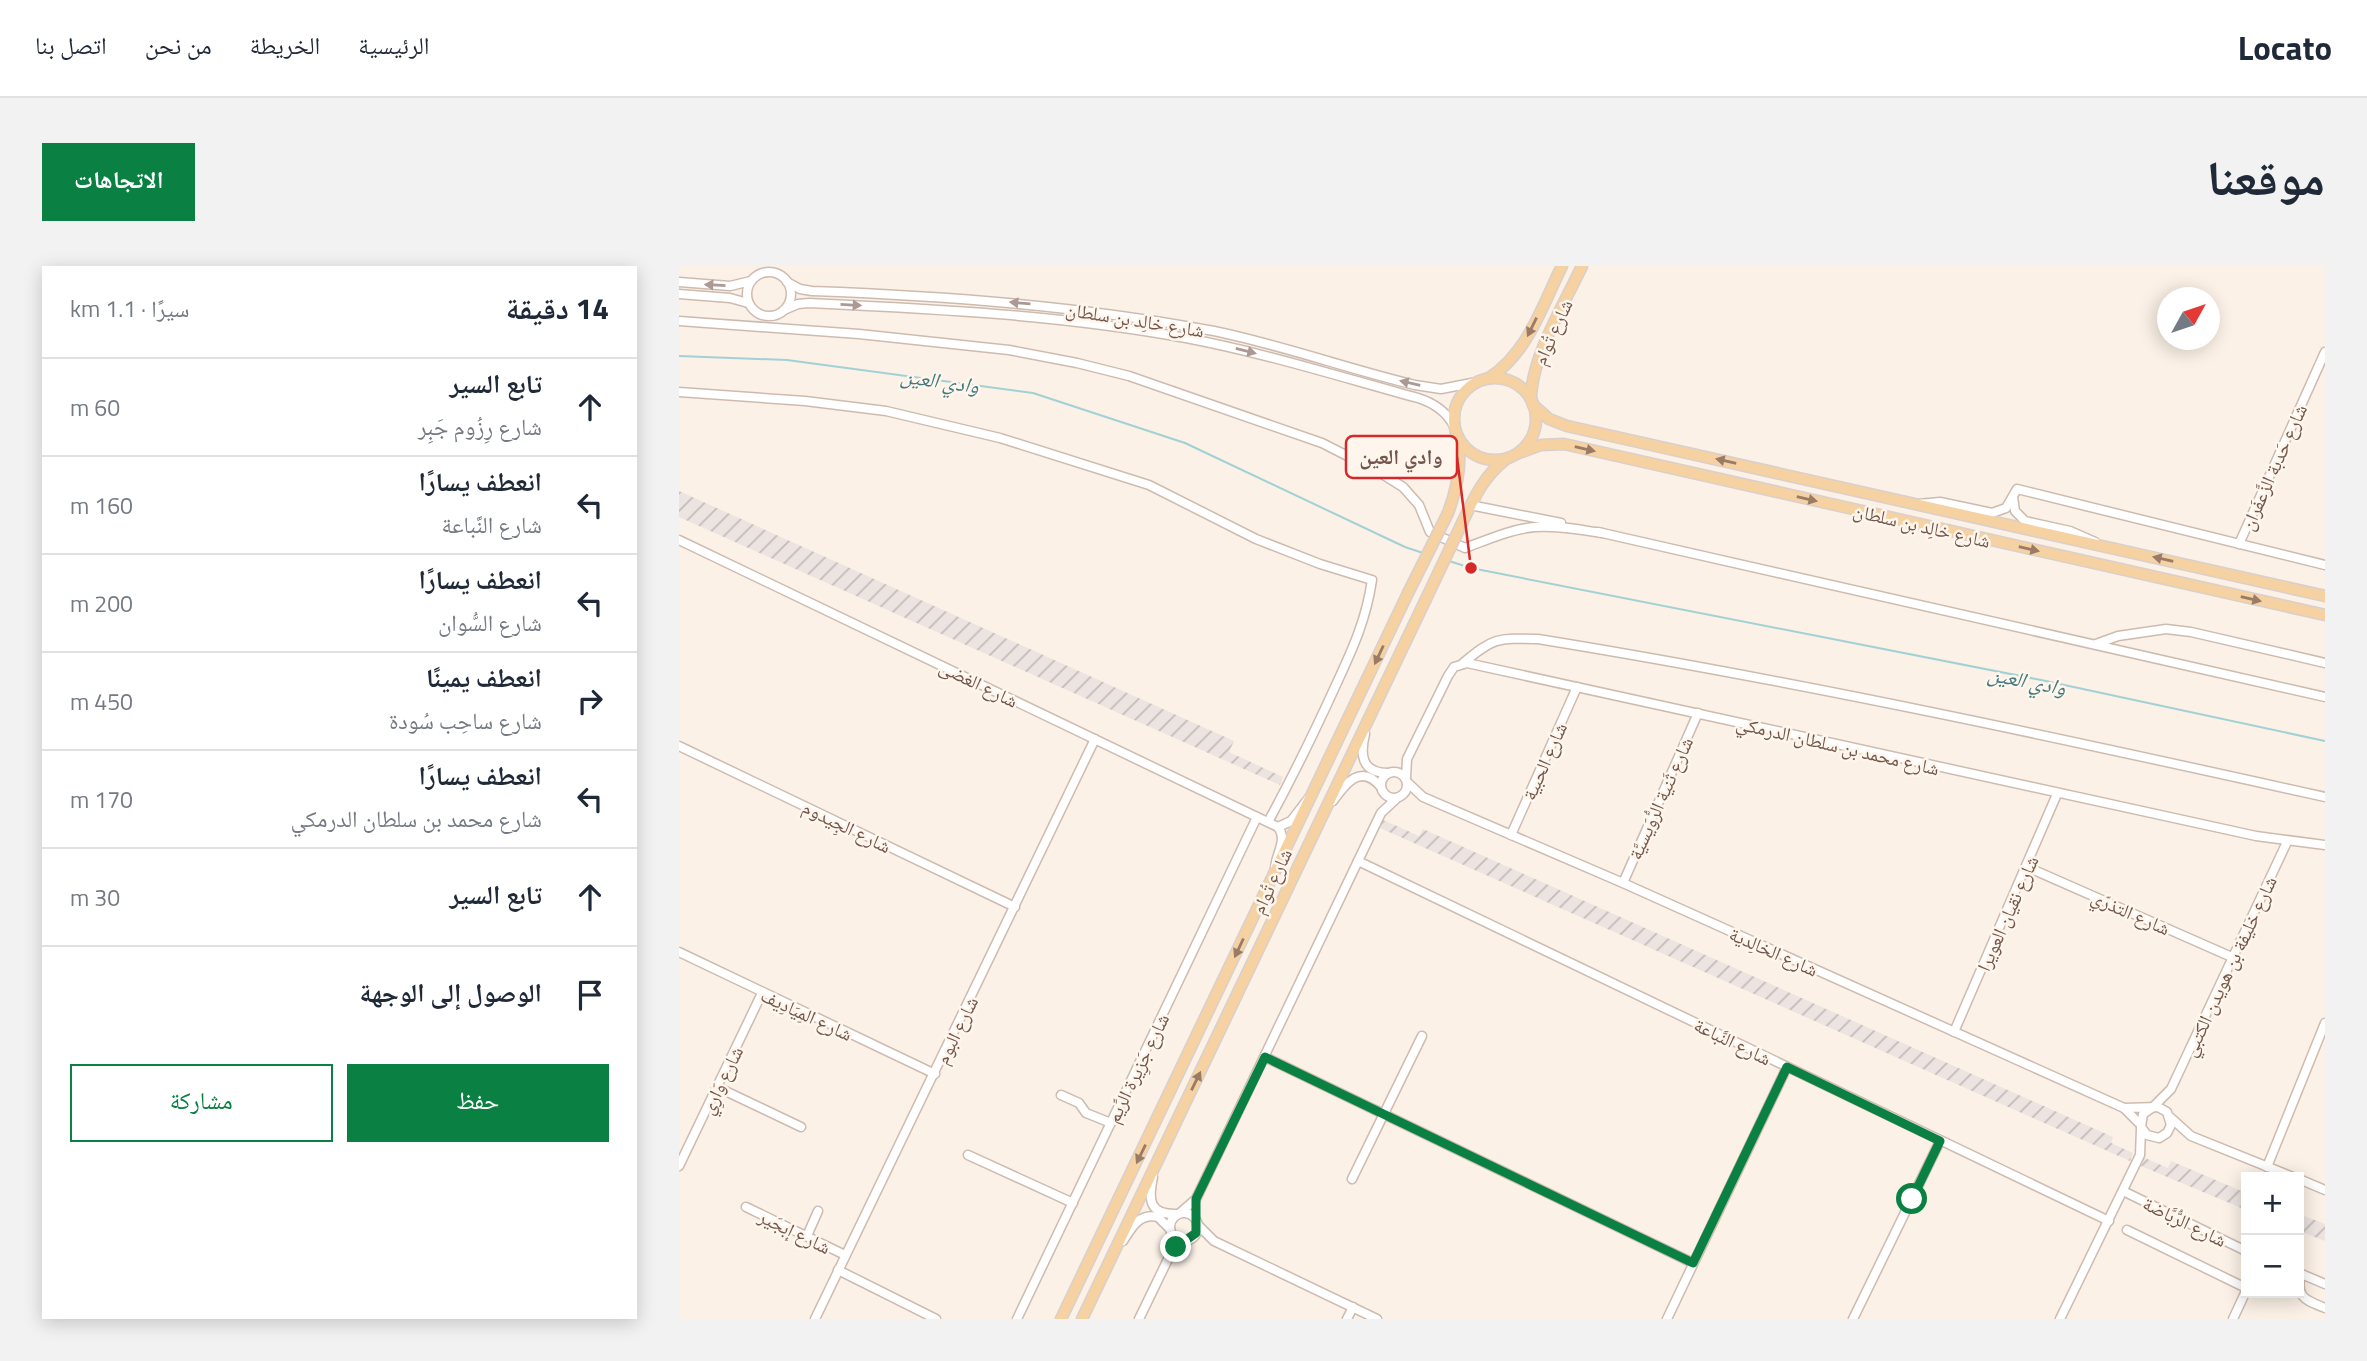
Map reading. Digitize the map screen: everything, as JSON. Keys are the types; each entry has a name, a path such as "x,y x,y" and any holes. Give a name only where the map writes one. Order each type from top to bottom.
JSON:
{"main road":[{"name":"شارع تُوام","path":"1483,380 1512,360 1524,344 1562,266"},
{"name":"شارع تُوام","path":"1532,403 1532,381 1537,362 1582,266"},
{"path":"1498,378 1518,385 1532,403 1536,418 1534,431 1519,453 1506,459 1483,459 1472,454 1457,437 1454,426 1456,405 1468,387 1483,380 1498,378"},
{"name":"شارع خالِد بن سلطان","path":"1532,403 1549,419 1567,426 2325,596"},
{"name":"شارع تُوام","path":"1061,1319 1448,513 1459,469 1457,437"},
{"name":"شارع خالِد بن سلطان","path":"1519,453 1541,445 1564,444 2325,615"},
{"name":"شارع تُوام","path":"1081,1319 1470,505 1488,474 1506,459"}],"street":[{"path":"761,266 747,290 748,303 762,315 771,316 784,310 791,295 779,266"},
{"path":"679,282 730,286 771,272 784,279"},
{"name":"شارع خالِد بن سلطان","path":"784,279 807,290 1030,304 1126,316 1249,339 1415,385 1440,388 1483,380"},
{"path":"679,294 719,297 748,303"},
{"name":"شارع خالِد بن سلطان","path":"784,310 809,303 931,309 1029,316 1167,335 1247,351 1418,398 1443,410 1454,426"},
{"path":"679,321 873,335 1009,350 1077,363 1164,388 1322,443 1403,487 1419,505 1430,532 1465,548 1509,532 1533,527 1551,526 1602,533"},
{"name":"شارع حَدبة الزَّعفَران","path":"2239,544 2325,352"},
{"path":"679,392 806,401 886,411 1000,438 1149,485 1256,539 1320,564 1372,580 1369,602 1350,657 1309,745 1268,822"},
{"path":"1917,504 1940,502 1992,513 2005,508 2017,489 2325,565"},
{"path":"2013,497 2015,511 2025,521 2078,534 2100,545"},
{"path":"1470,505 2325,697"},
{"name":"شارع الغضى","path":"679,540 1278,827"},
{"path":"2096,644 2118,636 2166,629 2325,663"},
{"path":"1170,1255 1171,1221 1196,1199 1265,1057 1381,813 1383,778 1407,759 1451,670 1494,640 1511,638 1551,641 1818,688 2325,797"},
{"name":"شارع محمد بن سلطان الدرمكي","path":"1463,663 2287,842 2325,845"},
{"name":"شارع الحبية","path":"1511,835 1577,687"},
{"name":"شارع ثَنية الرُّوَيسيَّة","path":"1623,883 1698,713"},
{"path":"1368,720 1362,746 1363,757 1372,770 1400,773 1407,780"},
{"name":"شارع البوم","path":"814,1319 1094,739"},
{"name":"شارع الجِيدوم","path":"679,746 1015,907"},
{"path":"1381,813 1406,790 1407,759"},
{"path":"1325,812 1346,783 1356,777 1368,777 1387,796 1399,797"},
{"name":"شارع الخالِدية","path":"1407,780 1423,797"},
{"name":"شارع نقيان العويرا","path":"1954,1032 2057,793"},
{"path":"1275,873 1275,862 1283,840 1278,827 1291,821 1313,794"},
{"name":"شارع الخالِدية","path":"1399,797 1423,797 1623,883 2124,1108 2141,1126"},
{"name":"شارع جَزِيرة الرِّيم","path":"1017,1319 1257,817"},
{"name":"شارع خليفة بن هويدن الكتبي","path":"2153,1107 2171,1089 2287,842"},
{"name":"شارع النَّباعة","path":"1358,862 2109,1221"},
{"name":"شارع التذرّي","path":"2027,867 2234,958"},
{"name":"شارع المِيَادِيف","path":"679,952 935,1073"},
{"name":"شارع وَارِي","path":"679,1166 762,993"},
{"path":"2267,1167 2325,1023"},
{"path":"1352,1179 1422,1036"},
{"path":"1265,1057 1693,1263"},
{"path":"1667,1319 1787,1067"},
{"path":"717,1087 801,1128"},
{"name":"شارع خليفة بن هويدن الكتبي","path":"2170,1116 2171,1089"},
{"path":"1061,1095 1079,1103 1086,1113 1111,1123"},
{"path":"2060,1319 2140,1155 2143,1114 2153,1107 2163,1109 2190,1136 2280,1172"},
{"name":"شارع الخالِدية","path":"2124,1108 2153,1107"},
{"path":"2140,1155 2162,1137 2171,1125 2170,1116"},
{"path":"2141,1126 2147,1135 2190,1136"},
{"path":"1853,1319 1940,1141"},
{"path":"968,1155 1073,1203"},
{"path":"1155,1166 1149,1192 1151,1203 1163,1214 1192,1215 1214,1241 1377,1319"},
{"path":"2304,1181 2325,1190"},
{"name":"شارع الرُّبَّاضة","path":"2123,1191 2241,1249"},
{"path":"1139,1319 1170,1255 1196,1233 1196,1199"},
{"name":"شارع إبجَير","path":"745,1207 845,1255"},
{"path":"807,1236 818,1211"},
{"path":"1112,1254 1141,1218 1152,1215 1158,1217 1176,1238 1214,1241"},
{"path":"2127,1230 2241,1287"},
{"path":"838,1270 936,1319"},
{"path":"2304,1276 2325,1284"},
{"path":"2233,1319 2242,1298"},
{"path":"2303,1298 2325,1308"},
{"path":"1347,1319 1353,1307"}],"shaded area":[{"path":"679,491 1234,741 1229,752 1283,777 1280,785 679,517"},
{"path":"1383,820 1419,836 1423,829 2113,1137 2111,1143 2133,1153 2130,1161 1380,828"},
{"path":"2145,1158 2168,1168 2171,1161 2241,1191 2241,1208 2141,1166"},
{"path":"2304,1216 2325,1224 2325,1241 2304,1233"}],"waterway":[{"name":"وادي العين","path":"679,356 787,360 1033,393 1185,443 1405,547 1423,553"},
{"name":"وادي العين","path":"1449,561 1471,568 2041,680 2325,741"}],"place":[{"name":"وادي العين","path":"1471,568"}],"route":[{"path":"1176,1247 1196,1233 1196,1199 1265,1057 1693,1263 1787,1067 1940,1141 1912,1199"}]}
